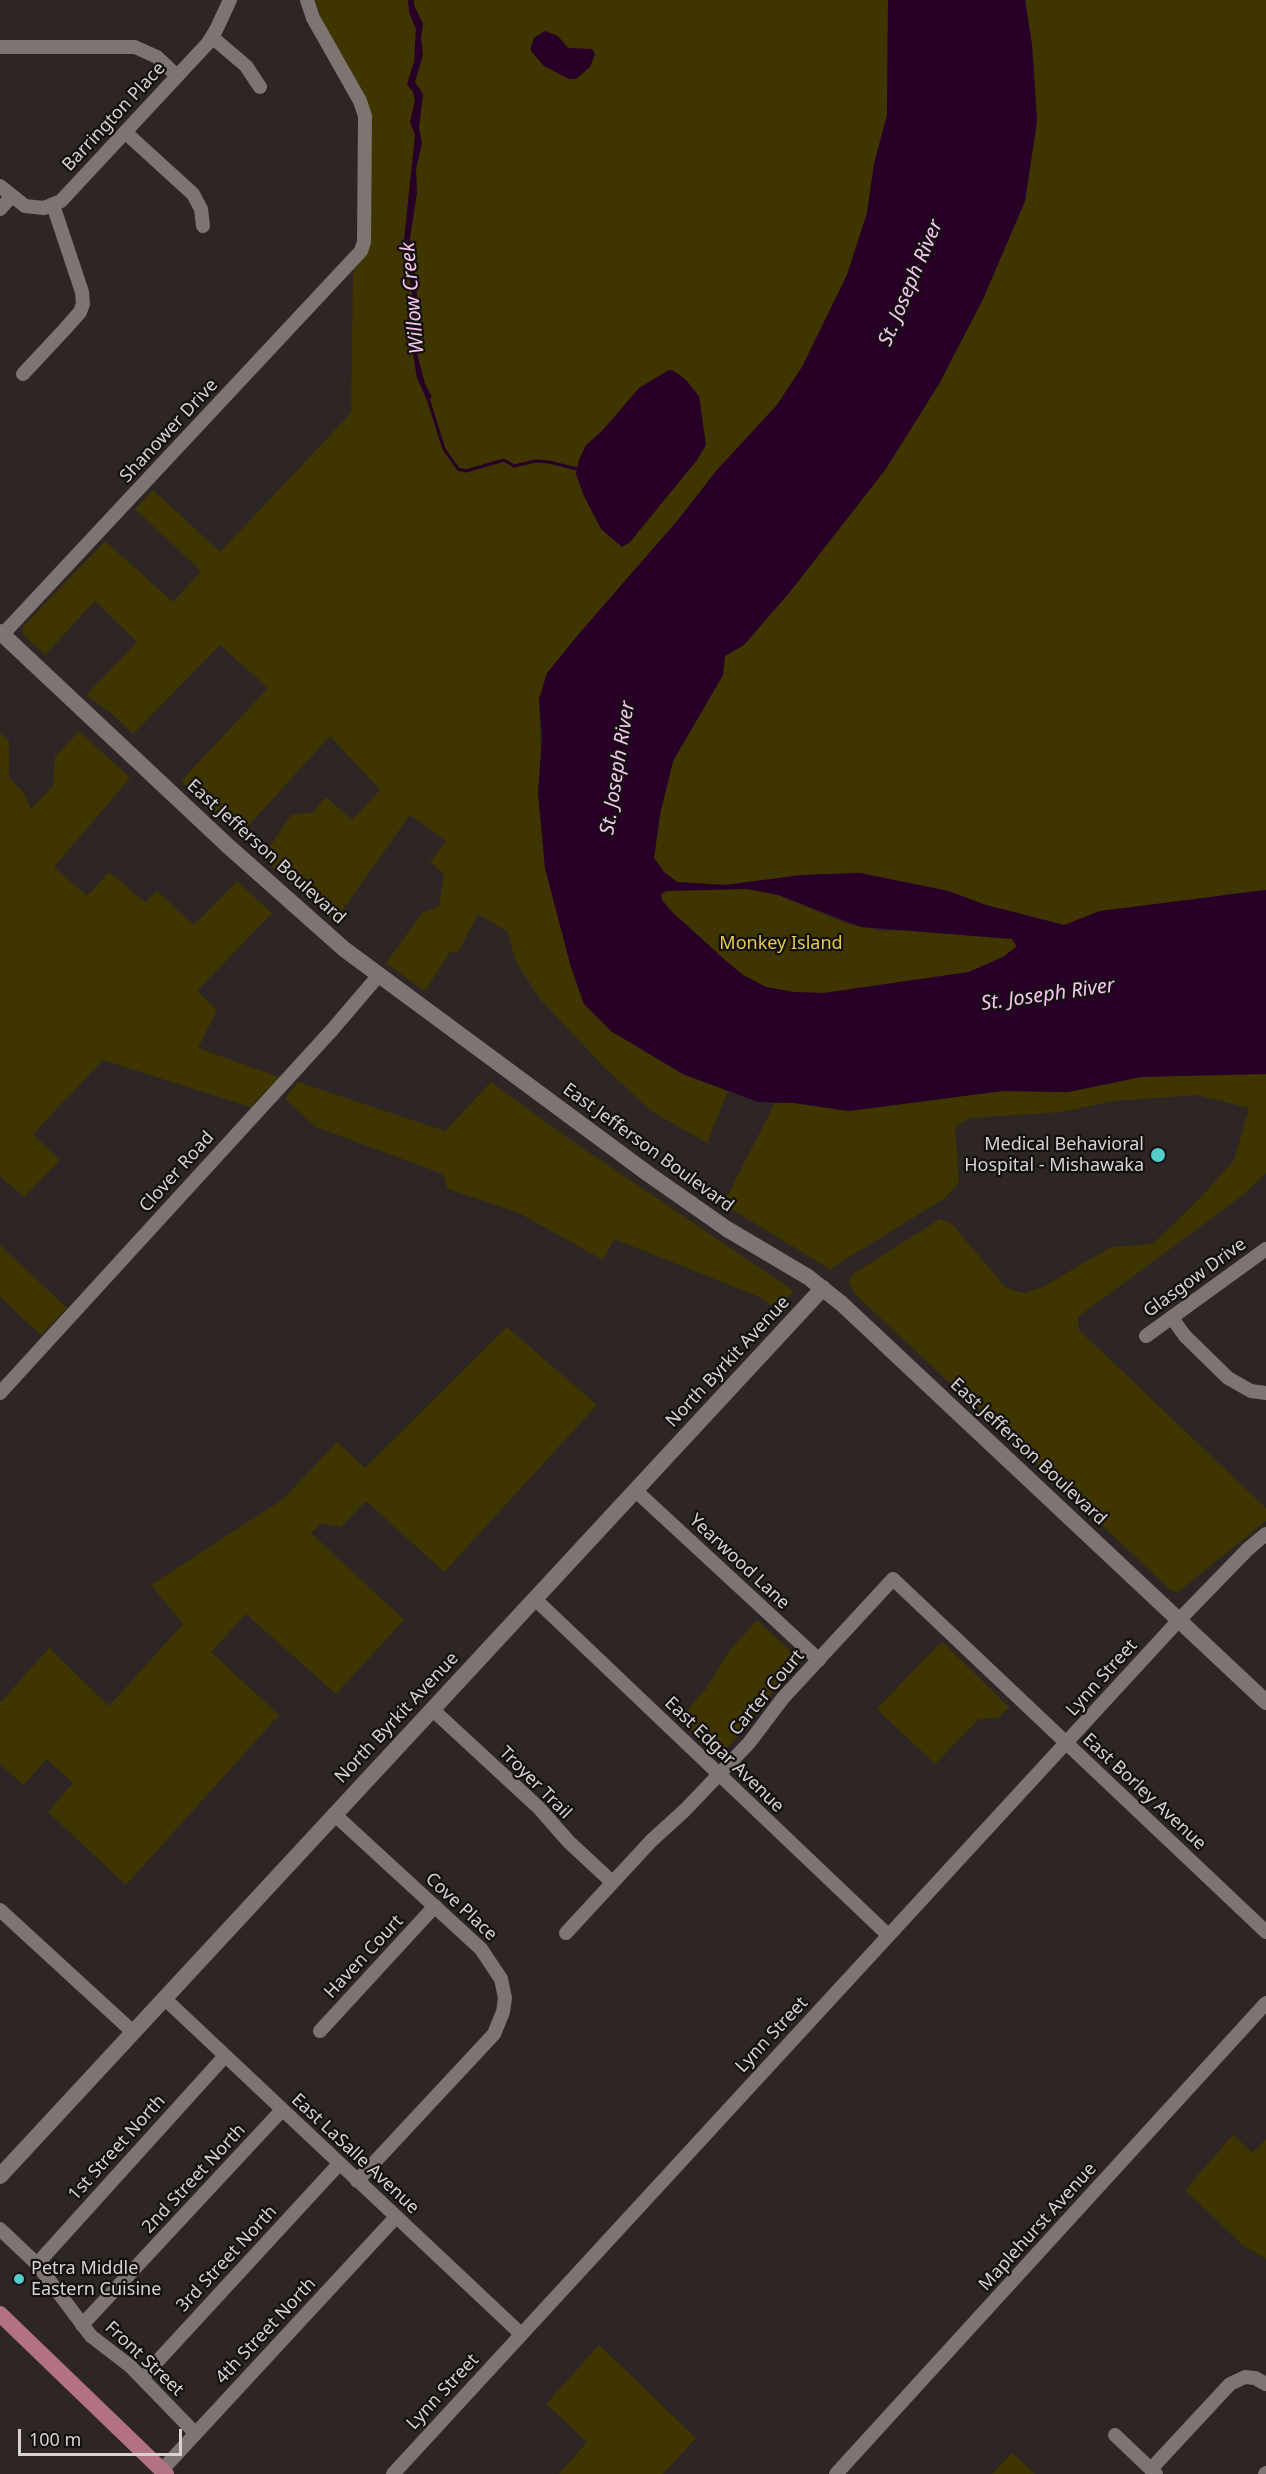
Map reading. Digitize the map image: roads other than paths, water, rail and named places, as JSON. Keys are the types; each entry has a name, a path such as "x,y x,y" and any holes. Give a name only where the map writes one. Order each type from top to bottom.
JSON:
{"main road":[{"path":"0,2314 164,2472"}],"street":[{"name":"Barrington Place","path":"53,205 61,201 212,37 230,0"},
{"name":"Shanower Drive","path":"1,633 361,252 364,242 365,116 360,101 313,18 307,0"},
{"path":"212,37 246,66 260,87"},
{"path":"0,47 135,47 158,57 177,76"},
{"path":"125,132 193,194 201,209 203,226"},
{"path":"0,186 25,206 36,208 53,205 82,292 83,304 80,312 23,374"},
{"path":"0,209 12,197"},
{"name":"East Jefferson Boulevard","path":"1,633 276,890 336,942 647,1173 727,1229 823,1288 1266,1702"},
{"name":"Clover Road","path":"0,1393 318,1046 379,975"},
{"name":"Glasgow Drive","path":"1146,1336 1266,1249"},
{"name":"North Byrkit Avenue","path":"0,2176 823,1288"},
{"path":"1172,1317 1185,1336 1228,1378 1251,1391 1266,1394"},
{"name":"Yearwood Lane","path":"636,1491 819,1660"},
{"name":"Lynn Street","path":"393,2474 1179,1620 1248,1549 1266,1534"},
{"name":"Carter Court","path":"566,1934 612,1882 749,1743 783,1698 893,1579"},
{"name":"East Borley Avenue","path":"893,1579 1266,1932"},
{"name":"East Edgar Avenue","path":"535,1599 888,1935"},
{"name":"Troyer Trail","path":"433,1710 538,1808 569,1842 612,1882"},
{"name":"Cove Place","path":"334,1814 481,1949 495,1968 503,1988 503,2012 494,2034 357,2181"},
{"name":"Haven Court","path":"320,2031 435,1906"},
{"path":"0,1910 133,2032"},
{"name":"East LaSalle Avenue","path":"164,1998 521,2334"},
{"name":"Maplehurst Avenue","path":"836,2474 1266,2003"},
{"name":"1st Street North","path":"37,2264 225,2056"},
{"name":"2nd Street North","path":"82,2325 282,2110"},
{"name":"3rd Street North","path":"142,2378 339,2164"},
{"name":"4th Street North","path":"164,2472 195,2433 396,2217"},
{"name":"Front Street","path":"0,2229 37,2264 82,2325 100,2344 130,2366 195,2433"},
{"path":"1115,2435 1154,2472 1230,2384 1245,2377 1256,2378 1266,2384"}],"water":[{"path":"408,0 414,0 423,24 421,38 423,55 415,82 423,94 419,128 422,143 416,169 417,193 410,238 418,303 415,315 417,353 425,384 432,397 427,400 417,378 413,354 411,328 413,300 404,240 415,135 410,122 415,101 413,92 407,84 414,62 416,29 409,12"},
{"name":"St. Joseph River","path":"888,0 1025,0 1032,45 1037,121 1025,201 983,299 939,384 885,470 789,593 744,645 725,656 723,675 673,761 660,814 654,858 664,872 677,882 725,885 802,875 860,873 948,891 986,905 1064,925 1100,911 1266,890 1266,1074 1141,1077 1068,1092 1002,1091 849,1111 794,1103 758,1102 683,1074 611,1031 584,1004 571,967 545,868 538,793 542,738 539,699 547,673 678,520 717,470 777,405 802,367 847,275 867,213 874,164 887,115","holes":["748,889 778,895 861,927 1012,939 1017,946 1003,957 969,972 824,993 793,992 766,987 743,975 671,911 662,900 661,894 666,891"]},
{"path":"545,31 558,36 568,48 592,49 595,54 590,67 576,79 569,79 544,66 531,51 531,47 534,38"},
{"path":"669,370 686,380 699,396 706,445 697,460 630,542 622,547 601,529 584,496 576,474 579,460 586,445 602,431 639,388"}],"waterway":[{"name":"Willow Creek","path":"427,395 444,449 458,469 466,471 504,460 514,466 536,461 577,469"}],"place":[{"name":"Medical Behavioral Hospital - Mishawaka","path":"1158,1155"},
{"name":"Petra Middle Eastern Cuisine","path":"19,2279"}],"park label":[{"name":"Monkey Island","path":"781,944"}]}
